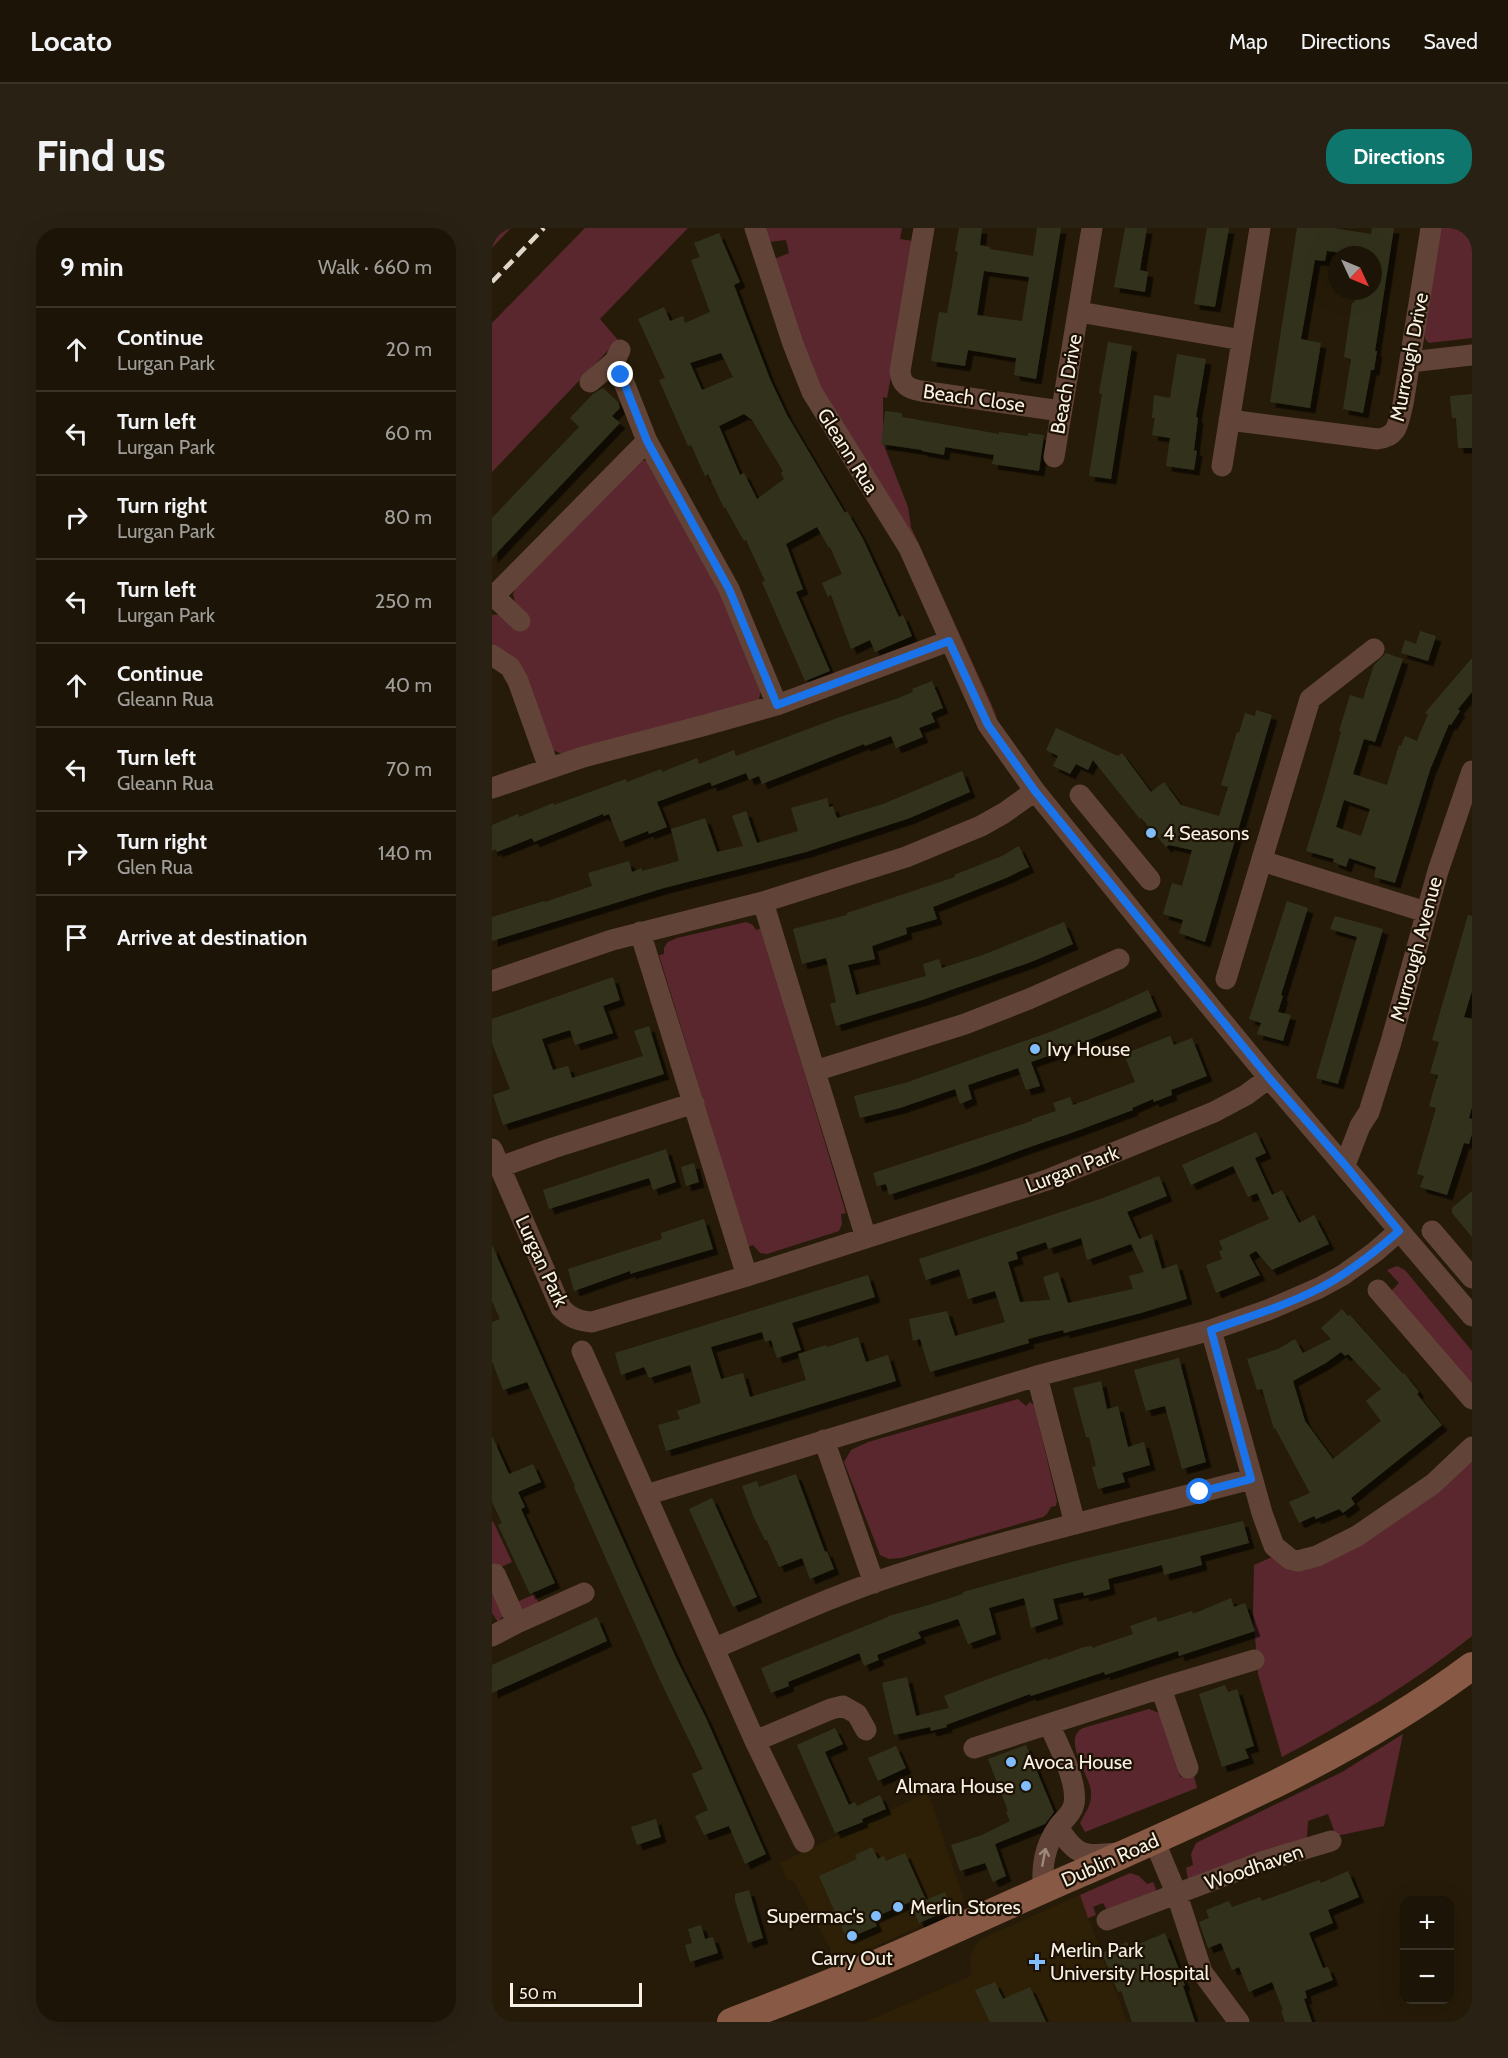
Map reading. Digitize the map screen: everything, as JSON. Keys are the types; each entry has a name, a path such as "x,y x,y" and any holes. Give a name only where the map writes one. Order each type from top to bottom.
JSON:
{"main road":[{"name":"Dublin Road","path":"731,2022 841,1979 1275,1785 1361,1740 1414,1707 1472,1666"}],"street":[{"name":"Gleann Rua","path":"755,228 773,251 801,364 812,392 907,545 988,725 1035,791"},
{"name":"Beach Close","path":"924,228 900,371 903,382 909,388 921,391 1061,411"},
{"name":"Beach Drive","path":"1054,457 1092,228"},
{"path":"1221,466 1260,228"},
{"name":"Murrough Drive","path":"1229,420 1377,439 1392,434 1403,404 1431,228"},
{"name":"Beach Drive","path":"1079,312 1242,340"},
{"path":"590,382 618,355 616,370 621,375 647,441 729,589 777,705"},
{"path":"1410,362 1472,355"},
{"path":"520,621 493,597 647,441"},
{"path":"492,788 549,768 777,705 949,641"},
{"path":"1226,979 1310,699 1374,649"},
{"path":"492,655 510,668 518,681 549,768"},
{"name":"Murrough Avenue","path":"1345,1165 1360,1126 1369,1112 1443,855 1472,771"},
{"path":"492,981 640,932 763,902 894,861 944,842 993,819 1035,791 1269,1078 1472,1316"},
{"path":"1080,795 1150,880"},
{"path":"1103,873 1128,853"},
{"path":"1262,861 1426,912"},
{"path":"763,902 866,1238"},
{"path":"640,932 747,1276"},
{"path":"814,1071 985,1016 1119,959"},
{"name":"Lurgan Park","path":"694,1103 563,1144 496,1158 558,1302 565,1312 580,1321 599,1321 1047,1180 1214,1112 1246,1095 1269,1078"},
{"path":"1328,1145 1360,1126"},
{"path":"646,1495 1037,1376 1211,1330 1268,1310 1319,1288 1365,1260 1399,1231"},
{"path":"1432,1231 1472,1278"},
{"path":"1429,1267 1448,1250"},
{"path":"1378,1290 1472,1398"},
{"path":"1211,1330 1251,1479 1274,1546 1290,1559 1304,1560 1346,1542 1439,1480 1472,1447"},
{"path":"582,1351 755,1741 804,1842"},
{"path":"1037,1376 1075,1524"},
{"path":"824,1440 874,1583"},
{"path":"715,1648 874,1583 951,1558 1251,1479"},
{"path":"495,1574 517,1623"},
{"path":"492,1636 584,1593"},
{"path":"974,1748 1254,1660"},
{"path":"1161,1688 1188,1768"},
{"path":"755,1741 843,1706 857,1714 866,1730"},
{"path":"1043,1889 1042,1867 1047,1846 1074,1805 1070,1775 1049,1724"},
{"path":"1058,1827 1068,1844 1081,1852 1098,1856 1128,1852"},
{"path":"1154,1840 1177,1894 1202,1972 1239,2022"},
{"name":"Woodhaven","path":"1107,1920 1261,1862 1331,1841"}],"shaded area":[{"path":"492,228 511,228 492,248"},
{"path":"585,228 688,228 600,319 618,340 492,472 492,323"},
{"path":"758,228 902,228 900,239 913,241 915,245 887,398 883,397 883,443 908,507 911,527 998,719 822,400 774,259 789,253 786,240 769,242"},
{"path":"1441,228 1472,228 1472,338 1429,343 1425,339 1424,330"},
{"path":"641,460 647,461 721,592 761,689 759,700 562,754 553,750 492,647 492,615 502,614 516,607 513,594 515,588"},
{"path":"746,922 753,925 756,930 761,928 846,1213 841,1214 842,1224 839,1231 767,1254 760,1253 753,1245 748,1247 659,955 664,954 664,948 668,942 677,938"},
{"path":"1397,1266 1405,1270 1472,1351 1472,1386 1390,1292 1399,1283 1387,1270"},
{"path":"1018,1399 1026,1406 1030,1402 1034,1405 1057,1501 1056,1506 1051,1507 1043,1517 901,1558 889,1559 880,1555 844,1462 851,1450 868,1442"},
{"path":"1472,1459 1472,1636 1427,1670 1380,1701 1282,1757 1258,1674 1253,1612 1254,1565 1272,1557 1280,1564 1291,1567"},
{"path":"492,1522 512,1562 492,1571"},
{"path":"492,1587 504,1615 498,1622 492,1613"},
{"path":"535,1594 540,1606 522,1611 517,1604 519,1601"},
{"path":"1149,1709 1159,1713 1180,1777 1194,1775 1197,1788 1085,1832 1080,1823 1089,1805 1091,1792 1078,1758 1075,1740 1077,1733 1083,1728"},
{"path":"1403,1734 1384,1826 1336,1836 1328,1814 1308,1821 1307,1838 1188,1879 1186,1868 1193,1865 1191,1854 1196,1843 1342,1772"},
{"path":"928,1792 964,1900 954,1911 843,1961 830,1958 831,1950 794,1882 786,1879 780,1863"},
{"path":"1130,1873 1139,1876 1147,1884 1153,1882 1155,1891 1107,1910 1103,1903 1093,1907 1096,1915 1088,1918 1080,1895"},
{"name":"Merlin Park University Hospital","path":"1080,1895 1127,2022 865,2022 971,1976 970,1958 974,1947 981,1939"}],"building":[{"path":"959,228 982,228 980,245 990,247 990,249 1033,256 1037,228 1061,228 1036,379 1014,375 1016,358 968,350 965,366 931,361 939,312 947,313 958,252 955,251","holes":["984,271 1029,277 1022,321 977,315"]},
{"path":"1125,228 1147,228 1140,270 1148,272 1145,292 1114,287"},
{"path":"1207,228 1229,228 1215,307 1194,304"},
{"path":"1297,228 1333,228 1371,234 1372,228 1394,228 1374,370 1371,370 1363,413 1343,409 1351,359 1344,357 1352,303 1354,300 1382,300 1382,246 1328,246 1325,261 1315,260 1301,339 1321,343 1310,408 1270,402"},
{"path":"719,233 740,282 734,285 770,379 787,415 863,539 899,617 903,615 912,636 875,652 870,640 851,649 831,595 828,597 822,583 842,574 830,547 817,527 786,544 803,589 796,592 830,671 805,681 746,540 744,541 724,508 708,474 705,476 691,445 688,446 659,380 665,378 638,319 664,307 670,321 683,316 685,323 710,312 691,260 700,257 694,243","holes":["721,353 733,377 702,390 690,363","744,414 752,420 783,471 781,473 784,479 757,499 744,473 740,475 719,426"]},
{"path":"1108,342 1132,346 1111,479 1089,476"},
{"path":"1177,354 1206,359 1196,417 1198,418 1194,450 1197,451 1194,470 1166,466 1170,438 1152,435 1155,418 1152,418 1154,395 1170,398"},
{"path":"603,388 618,402 620,408 612,416 620,423 492,558 492,518 579,427 570,418 593,394"},
{"path":"1472,394 1472,448 1458,448 1456,418 1452,418 1450,396"},
{"path":"885,411 902,413 902,417 999,434 999,432 1028,436 1028,433 1044,435 1039,471 992,464 994,455 945,447 944,455 881,444"},
{"path":"1420,631 1436,636 1428,661 1401,653 1405,640 1416,644"},
{"path":"1386,653 1403,659 1375,742 1364,739 1353,774 1387,785 1399,745 1401,746 1405,736 1417,741 1428,714 1425,713 1472,658 1472,692 1458,709 1460,711 1451,725 1449,724 1430,770 1395,883 1374,877 1376,867 1349,858 1346,867 1333,862 1334,859 1306,851 1350,695 1363,699 1374,665","holes":["1344,800 1370,809 1361,836 1336,827"]},
{"path":"932,681 943,708 931,713 935,722 919,728 923,737 896,748 891,736 865,746 864,744 762,784 759,776 749,780 746,773 712,786 710,782 657,802 667,827 649,834 648,831 620,842 609,814 604,816 603,814 534,842 532,838 497,852 496,849 492,851 492,825 518,814 519,817 553,803 554,805 661,769 662,772 697,758 699,764 734,750 736,756 840,717 896,699"},
{"path":"1256,710 1272,715 1205,942 1179,933 1183,920 1163,914 1172,883 1182,886 1192,850 1169,845 1166,847 1140,819 1093,760 1088,770 1076,764 1070,774 1053,766 1058,756 1046,750 1056,728 1118,756 1122,753 1151,792 1164,782 1181,805 1219,816 1228,787 1221,785 1237,732 1239,733 1245,713 1255,716"},
{"path":"962,771 970,792 910,818 806,852 664,888 492,941 492,917 592,886 588,873 629,861 632,872 679,861 671,829 705,818 717,852 743,846 732,816 746,811 757,843 798,831 791,808 827,798 829,807 833,806 837,818 883,804"},
{"path":"1019,846 1029,867 933,907 937,919 906,928 907,934 872,946 875,959 848,965 856,995 926,976 923,964 939,959 942,968 983,955 1064,922 1073,944 1031,962 922,1000 836,1026 830,1004 836,1002 826,958 802,964 793,929 847,915 847,913 955,877 954,875 1002,856"},
{"path":"1287,901 1308,908 1281,995 1283,996 1278,1012 1291,1015 1283,1041 1257,1034 1261,1023 1249,1019"},
{"path":"1468,915 1472,916 1472,991 1464,1017 1472,1019 1472,1107 1469,1118 1472,1119 1472,1134 1469,1144 1464,1143 1447,1195 1420,1187 1424,1176 1417,1174 1436,1108 1429,1106 1438,1075 1430,1073 1439,1042 1432,1040"},
{"path":"1335,916 1383,929 1338,1084 1316,1078 1357,937 1330,929"},
{"path":"613,977 620,1000 603,1006 613,1033 575,1045 570,1030 542,1039 553,1070 568,1066 572,1078 643,1056 634,1031 649,1026 664,1074 503,1125 493,1095 510,1089 492,1043 492,1019"},
{"path":"1148,990 1157,1011 1063,1051 1031,1062 1040,1086 1026,1090 1018,1068 968,1085 972,1099 960,1104 955,1089 900,1108 860,1118 854,1096 905,1083 1050,1032"},
{"path":"1170,1036 1174,1045 1192,1038 1207,1076 1171,1090 1172,1095 1154,1102 1153,1099 1132,1108 1133,1110 981,1165 889,1195 886,1184 877,1186 873,1173 1032,1121 1032,1119 1056,1111 1053,1103 1070,1097 1073,1105 1135,1082 1124,1054"},
{"path":"1256,1132 1266,1153 1255,1158 1272,1195 1282,1190 1299,1223 1314,1215 1329,1244 1272,1270 1256,1251 1249,1255 1260,1275 1216,1293 1206,1265 1222,1259 1219,1251 1223,1250 1219,1241 1269,1219 1257,1193 1248,1197 1233,1166 1191,1185 1182,1165"},
{"path":"666,1149 676,1182 653,1190 649,1178 549,1209 543,1190"},
{"path":"694,1163 699,1182 686,1186 681,1167"},
{"path":"1159,1176 1167,1196 1127,1212 1139,1239 1152,1234 1162,1269 1177,1264 1187,1299 1064,1333 1063,1330 1028,1339 1029,1343 930,1372 920,1339 913,1341 909,1319 947,1311 955,1336 1005,1322 995,1291 968,1299 959,1269 926,1280 919,1259 1103,1198","holes":["1081,1238 1087,1260 1131,1244 1144,1272 1129,1276 1133,1289 1068,1303 1058,1272 1043,1277 1050,1300 1020,1302 1008,1262 1018,1259 1016,1252 1046,1242 1048,1249"]},
{"path":"1472,1191 1472,1237 1452,1213 1452,1208"},
{"path":"704,1219 713,1249 630,1274 630,1271 574,1291 568,1269 662,1239 661,1233"},
{"path":"492,1245 766,1854 745,1864 729,1826 704,1835 695,1816 708,1810 692,1774 703,1769 660,1680 527,1382 503,1390 492,1361 492,1322 500,1319 492,1301"},
{"path":"868,1275 875,1297 792,1323 801,1350 777,1358 771,1340 765,1342 762,1332 711,1347 721,1379 743,1373 750,1397 806,1380 798,1354 858,1337 866,1362 888,1355 896,1381 666,1451 658,1425 680,1419 677,1411 701,1403 690,1365 649,1378 644,1367 621,1375 615,1353"},
{"path":"1342,1309 1348,1316 1350,1315 1404,1373 1419,1392 1417,1394 1442,1425 1351,1498 1355,1504 1343,1513 1339,1509 1316,1519 1314,1516 1299,1523 1289,1502 1310,1493 1274,1429 1262,1389 1257,1390 1247,1359 1278,1349 1295,1339 1303,1353 1331,1339 1321,1328","holes":["1341,1352 1345,1356 1348,1354 1381,1389 1366,1401 1381,1421 1333,1459 1305,1421 1293,1381"]},
{"path":"1179,1358 1206,1462 1182,1469 1165,1406 1146,1411 1134,1370"},
{"path":"1101,1381 1107,1409 1118,1406 1128,1447 1144,1442 1150,1465 1122,1473 1125,1482 1098,1489 1092,1467 1096,1466 1089,1437 1086,1437 1073,1388"},
{"path":"492,1436 509,1474 533,1464 541,1482 518,1492 525,1507 521,1509 555,1583 530,1594 498,1525 502,1523 492,1502"},
{"path":"796,1474 825,1552 827,1551 834,1569 810,1579 802,1558 779,1567 754,1518 742,1486 757,1481 759,1487"},
{"path":"712,1498 757,1597 733,1607 689,1509"},
{"path":"1243,1521 1249,1543 1200,1556 1202,1565 1164,1575 1162,1565 1108,1579 1110,1589 1084,1596 1083,1592 1053,1599 1058,1619 1031,1628 1024,1598 989,1608 996,1634 968,1644 958,1619 918,1632 921,1638 877,1655 879,1660 864,1666 859,1653 788,1682 789,1686 771,1693 761,1668 888,1616 963,1594 963,1592 1071,1562"},
{"path":"1231,1598 1234,1607 1245,1603 1255,1631 1179,1656 1178,1651 1105,1675 1104,1672 1031,1696 1030,1694 946,1725 947,1727 931,1731 930,1727 894,1735 882,1683 907,1677 916,1716 949,1708 944,1696 1047,1658 1048,1660 1084,1647 1092,1646 1092,1648 1133,1634 1130,1626 1156,1617 1158,1622 1192,1611 1193,1614"},
{"path":"597,1617 607,1641 492,1693 492,1665"},
{"path":"1225,1685 1228,1692 1237,1689 1254,1746 1245,1749 1249,1758 1222,1767 1199,1694"},
{"path":"835,1728 843,1744 825,1752 849,1805 855,1802 857,1806 880,1795 886,1809 862,1819 863,1822 835,1833 797,1745"},
{"path":"1026,1745 1054,1812 1045,1824 995,1844 1006,1876 993,1882 985,1863 960,1871 951,1845 982,1835 1010,1821 988,1759"},
{"path":"896,1746 906,1768 878,1781 868,1758"},
{"path":"656,1819 661,1837 637,1845 631,1827"},
{"path":"872,1847 878,1859 884,1856 886,1861 905,1853 926,1900 945,1892 952,1909 919,1923 910,1902 873,1918 877,1926 847,1939 819,1876 857,1859 855,1855"},
{"path":"1348,1871 1359,1897 1328,1910 1333,1923 1309,1933 1323,1968 1328,1967 1333,1980 1305,1991 1307,1998 1304,1999 1312,2022 1285,2022 1281,2011 1283,2010 1272,1982 1249,1992 1239,1967 1232,1970 1221,1943 1208,1948 1199,1922 1209,1918 1206,1910 1229,1901 1232,1907 1260,1897 1262,1901 1319,1880 1321,1883"},
{"path":"749,1890 763,1938 748,1943 735,1894"},
{"path":"701,1925 705,1939 713,1937 718,1953 690,1962 685,1945 692,1943 688,1929"},
{"path":"1165,1933 1185,1985 1183,1986 1195,2022 1132,2022 1121,1991 1118,1992 1102,1953 1127,1942 1129,1948"},
{"path":"995,1982 1003,1999 1030,1987 1046,2022 990,2022 975,1990"}],"railway":[{"path":"492,282 544,228"}],"place":[{"name":"4 Seasons","path":"1151,833"},
{"name":"Ivy House","path":"1035,1049"},
{"name":"Avoca House","path":"1011,1762"},
{"name":"Almara House","path":"1026,1786"},
{"name":"Merlin Stores","path":"898,1907"},
{"name":"Supermac's","path":"876,1916"},
{"name":"Carry Out","path":"852,1936"},
{"name":"Merlin Park University Hospital","path":"1037,1962"}],"route":[{"path":"621,375 647,441 729,589 777,705 949,641 988,725 1035,791 1269,1078 1399,1231 1365,1260 1319,1288 1268,1310 1211,1330 1251,1479 1200,1492"}]}
